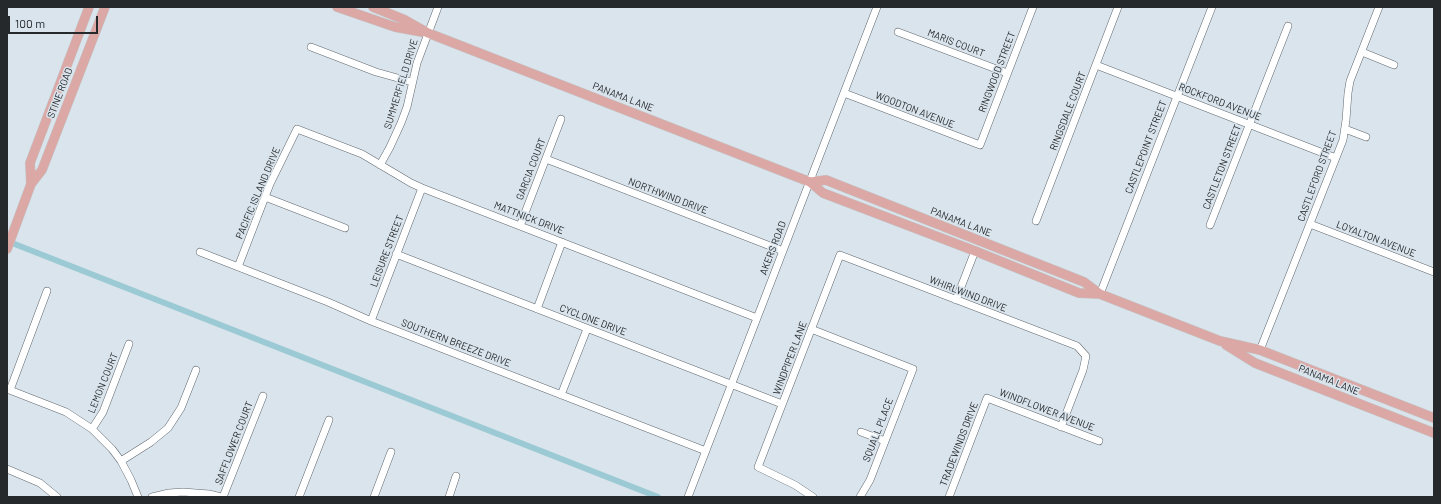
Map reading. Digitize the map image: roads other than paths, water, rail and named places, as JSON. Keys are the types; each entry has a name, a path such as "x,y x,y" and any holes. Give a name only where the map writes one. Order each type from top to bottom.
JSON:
{"main road":[{"name":"STINE ROAD","path":"31,184 30,163 89,7"},
{"name":"STINE ROAD","path":"7,249 31,184 42,170 105,7"},
{"name":"PANAMA LANE","path":"337,7 395,28 428,33"},
{"name":"PANAMA LANE","path":"373,7 405,20 428,33 810,182 822,193 1079,293 1100,294"},
{"name":"PANAMA LANE","path":"810,182 826,180 1084,282 1100,294 1223,343 1255,362 1434,433"},
{"path":"975,252 983,249 1026,259"},
{"path":"1223,343 1253,353 1260,350"},
{"name":"PANAMA LANE","path":"1260,350 1434,418"}],"street":[{"name":"SUMMERFIELD DRIVE","path":"380,165 401,123 417,63 438,7"},
{"name":"AKERS ROAD","path":"689,494 877,7"},
{"name":"RINGWOOD STREET","path":"980,145 1033,7"},
{"name":"RINGSDALE COURT","path":"1036,221 1118,7"},
{"name":"CASTLEPOINT STREET","path":"1100,294 1212,7"},
{"name":"CASTLEFORD STREET","path":"1260,350 1336,158 1346,129 1348,92 1379,7"},
{"name":"CASTLETON STREET","path":"1210,225 1288,26"},
{"name":"MARIS COURT","path":"898,32 1007,73"},
{"path":"311,47 382,74 412,82"},
{"path":"1362,52 1394,65"},
{"name":"ROCKFORD AVENUE","path":"1096,65 1336,158"},
{"name":"WOODTON AVENUE","path":"844,93 980,145"},
{"name":"GARCIA COURT","path":"520,226 561,119"},
{"name":"MATTNICK DRIVE","path":"297,129 356,152 422,188 757,318"},
{"name":"PACIFIC ISLAND DRIVE","path":"238,267 265,197 297,129"},
{"path":"1346,129 1366,137"},
{"name":"NORTHWIND DRIVE","path":"546,159 783,252"},
{"name":"LEISURE STREET","path":"371,321 422,188"},
{"path":"265,197 345,228"},
{"name":"LOYALTON AVENUE","path":"1310,224 1434,272"},
{"path":"536,309 562,242"},
{"name":"SOUTHERN BREEZE DRIVE","path":"200,252 328,302 371,321 706,451"},
{"path":"956,300 975,252"},
{"name":"CYCLONE DRIVE","path":"396,254 782,404"},
{"name":"WHIRLWIND DRIVE","path":"840,255 1077,346 1086,356 1083,370 1061,427"},
{"name":"WINDPIPER LANE","path":"813,497 794,485 758,467 840,255"},
{"path":"47,291 8,389 66,412 92,429 108,444 121,461 138,497"},
{"path":"561,395 587,329"},
{"name":"SQUALL PLACE","path":"811,329 913,369 870,480 860,497"},
{"name":"LEMON COURT","path":"92,429 103,412 130,344"},
{"path":"121,461 151,442 168,428 181,408 196,370"},
{"name":"SAFFLOWER COURT","path":"222,497 263,396"},
{"name":"WINDFLOWER AVENUE","path":"987,398 1099,441"},
{"name":"TRADEWINDS DRIVE","path":"949,497 987,398"},
{"path":"299,497 329,420"},
{"path":"861,432 885,441"},
{"path":"374,497 391,452"},
{"path":"7,469 40,483 57,497"},
{"path":"449,497 456,476"},
{"path":"152,497 169,493 183,492 209,494 222,497"}],"waterway":[{"path":"7,241 658,497"}]}
